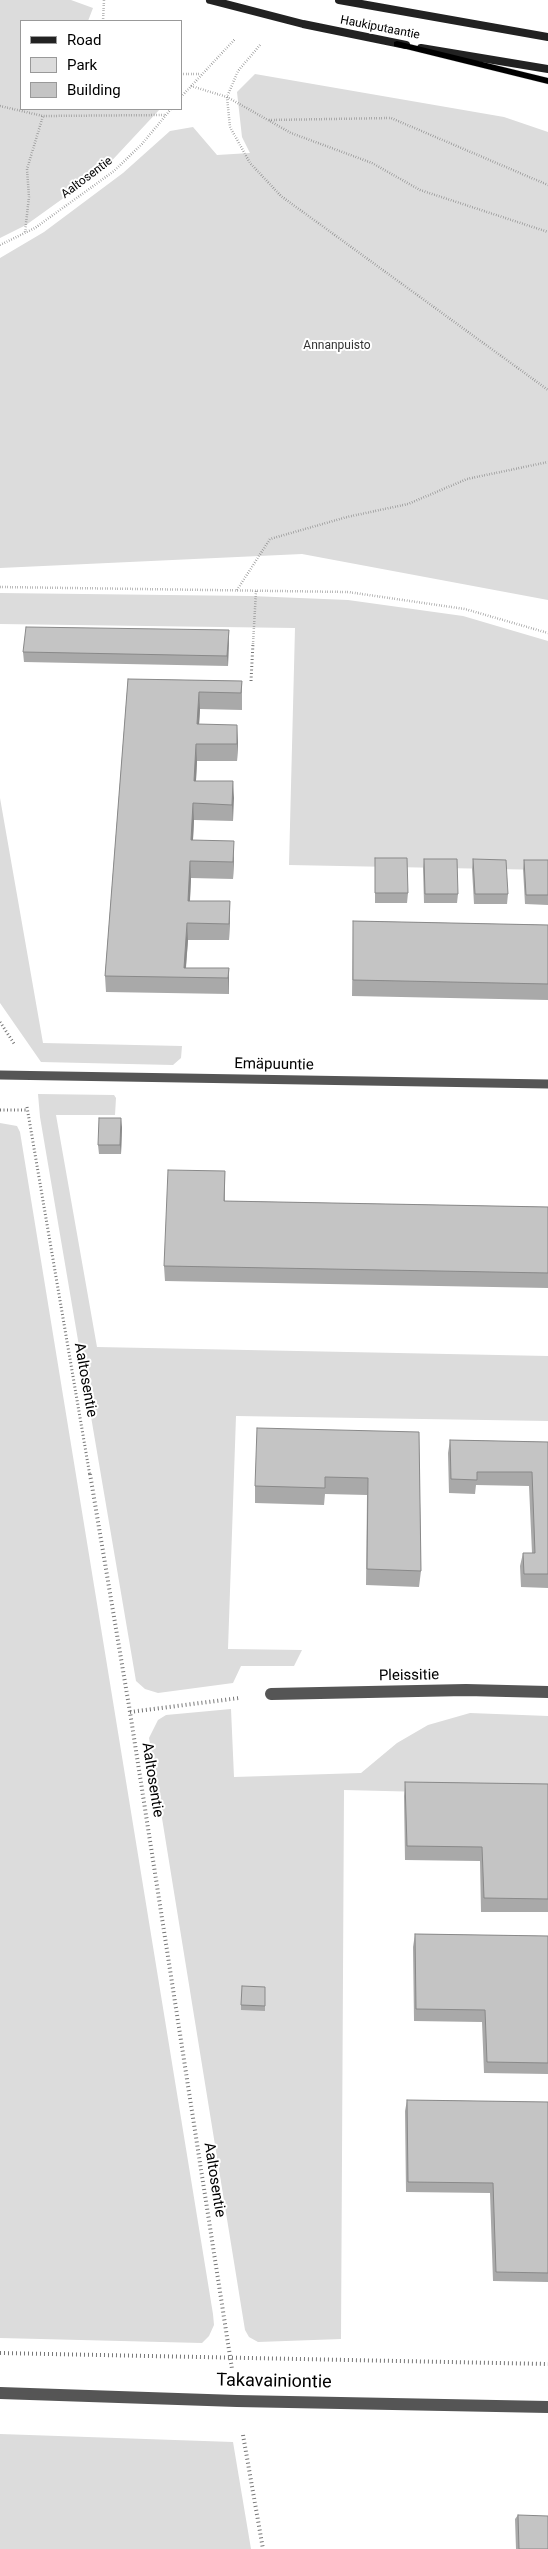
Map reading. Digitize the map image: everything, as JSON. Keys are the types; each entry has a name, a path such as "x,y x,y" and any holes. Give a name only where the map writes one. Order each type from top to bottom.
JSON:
{"highway":[{"path":"397,44 548,81"}],"main road":[{"name":"Haukiputaantie","path":"210,0 303,24 397,44 548,69"},
{"name":"Haukiputaantie","path":"339,0 548,37"}],"street":[{"name":"Emäpuuntie","path":"0,1075 548,1084"},
{"name":"Pleissitie","path":"271,1694 466,1690 548,1692"},
{"name":"Takavainiontie","path":"0,2393 237,2401 548,2407"}],"path":[{"path":"103,20 104,0"},
{"path":"182,96 237,37"},
{"path":"262,43 238,71 227,97 230,127 250,163 281,196 548,390"},
{"path":"182,74 201,74"},
{"path":"191,86 227,97 291,133 372,163 420,190 548,232"},
{"path":"0,106 43,116 166,115"},
{"name":"Aaltosentie","path":"0,245 25,233 114,171 142,144 170,110"},
{"path":"25,233 29,197 27,169 43,116"},
{"path":"268,120 391,118 548,185"},
{"path":"237,590 270,539 347,517 408,504 467,479 548,462"},
{"path":"0,587 348,592 466,609 548,633"},
{"path":"251,681 256,591"},
{"name":"Aaltosentie","path":"0,1022 26,1060 24,1076 27,1110 130,1712 237,2401 263,2549"},
{"path":"0,1110 27,1110"},
{"path":"130,1712 271,1694"},
{"path":"0,2353 548,2364"}],"green space":[{"path":"0,0 71,0 93,8 88,20 20,20 20,110 159,110 104,169 26,225 0,238"},
{"name":"Annanpuisto","path":"255,74 504,117 548,132 548,600 302,554 0,568 0,258 44,232 123,173 170,131 193,127 217,155 250,153 242,137 237,92"},
{"path":"0,593 251,596 348,600 463,616 548,641 548,870 289,865 295,628 0,624"},
{"path":"0,798 43,1043 182,1046 181,1058 173,1065 41,1062 0,1003"},
{"path":"38,1094 114,1095 116,1098 115,1115 56,1115 97,1347 548,1356 548,1421 236,1416 228,1649 302,1650 294,1666 241,1666 233,1683 158,1693 145,1689 136,1681 40,1117"},
{"path":"0,1123 17,1126 20,1132 213,2314 214,2325 209,2336 202,2343 0,2338"},
{"path":"231,1709 234,1777 361,1773 397,1743 428,1725 470,1713 548,1716 548,1795 344,1790 341,2339 258,2342 249,2337 245,2330 149,1738 158,1720 166,1715"},
{"path":"0,2434 233,2442 251,2549 0,2549"}],"building":[{"path":"26,627 229,630 227,656 23,652"},
{"path":"128,679 242,681 241,693 199,692 197,724 237,725 237,744 196,744 194,781 233,781 232,805 193,803 191,840 234,841 233,862 190,861 188,901 230,901 229,924 187,923 184,968 229,968 228,978 105,976"},
{"path":"375,858 407,858 408,893 375,893"},
{"path":"424,859 457,859 458,894 425,894"},
{"path":"473,859 506,860 508,894 475,894"},
{"path":"524,860 548,860 548,895 526,895"},
{"path":"353,921 548,925 548,984 353,980"},
{"path":"99,1118 121,1118 120,1145 98,1145"},
{"path":"168,1170 225,1171 224,1201 548,1207 548,1273 164,1266"},
{"path":"257,1428 419,1432 421,1571 367,1569 368,1478 325,1477 325,1488 255,1486"},
{"path":"450,1440 548,1442 548,1574 524,1574 523,1553 535,1553 532,1472 477,1472 477,1480 451,1479"},
{"path":"405,1782 548,1784 548,1899 484,1898 482,1847 407,1846"},
{"path":"415,1934 548,1936 548,2063 487,2062 485,2010 416,2009"},
{"path":"242,1986 265,1987 265,2006 241,2005"},
{"path":"407,2100 548,2102 548,2273 496,2272 493,2183 408,2182"},
{"path":"518,2515 548,2516 548,2549 519,2549"}]}
